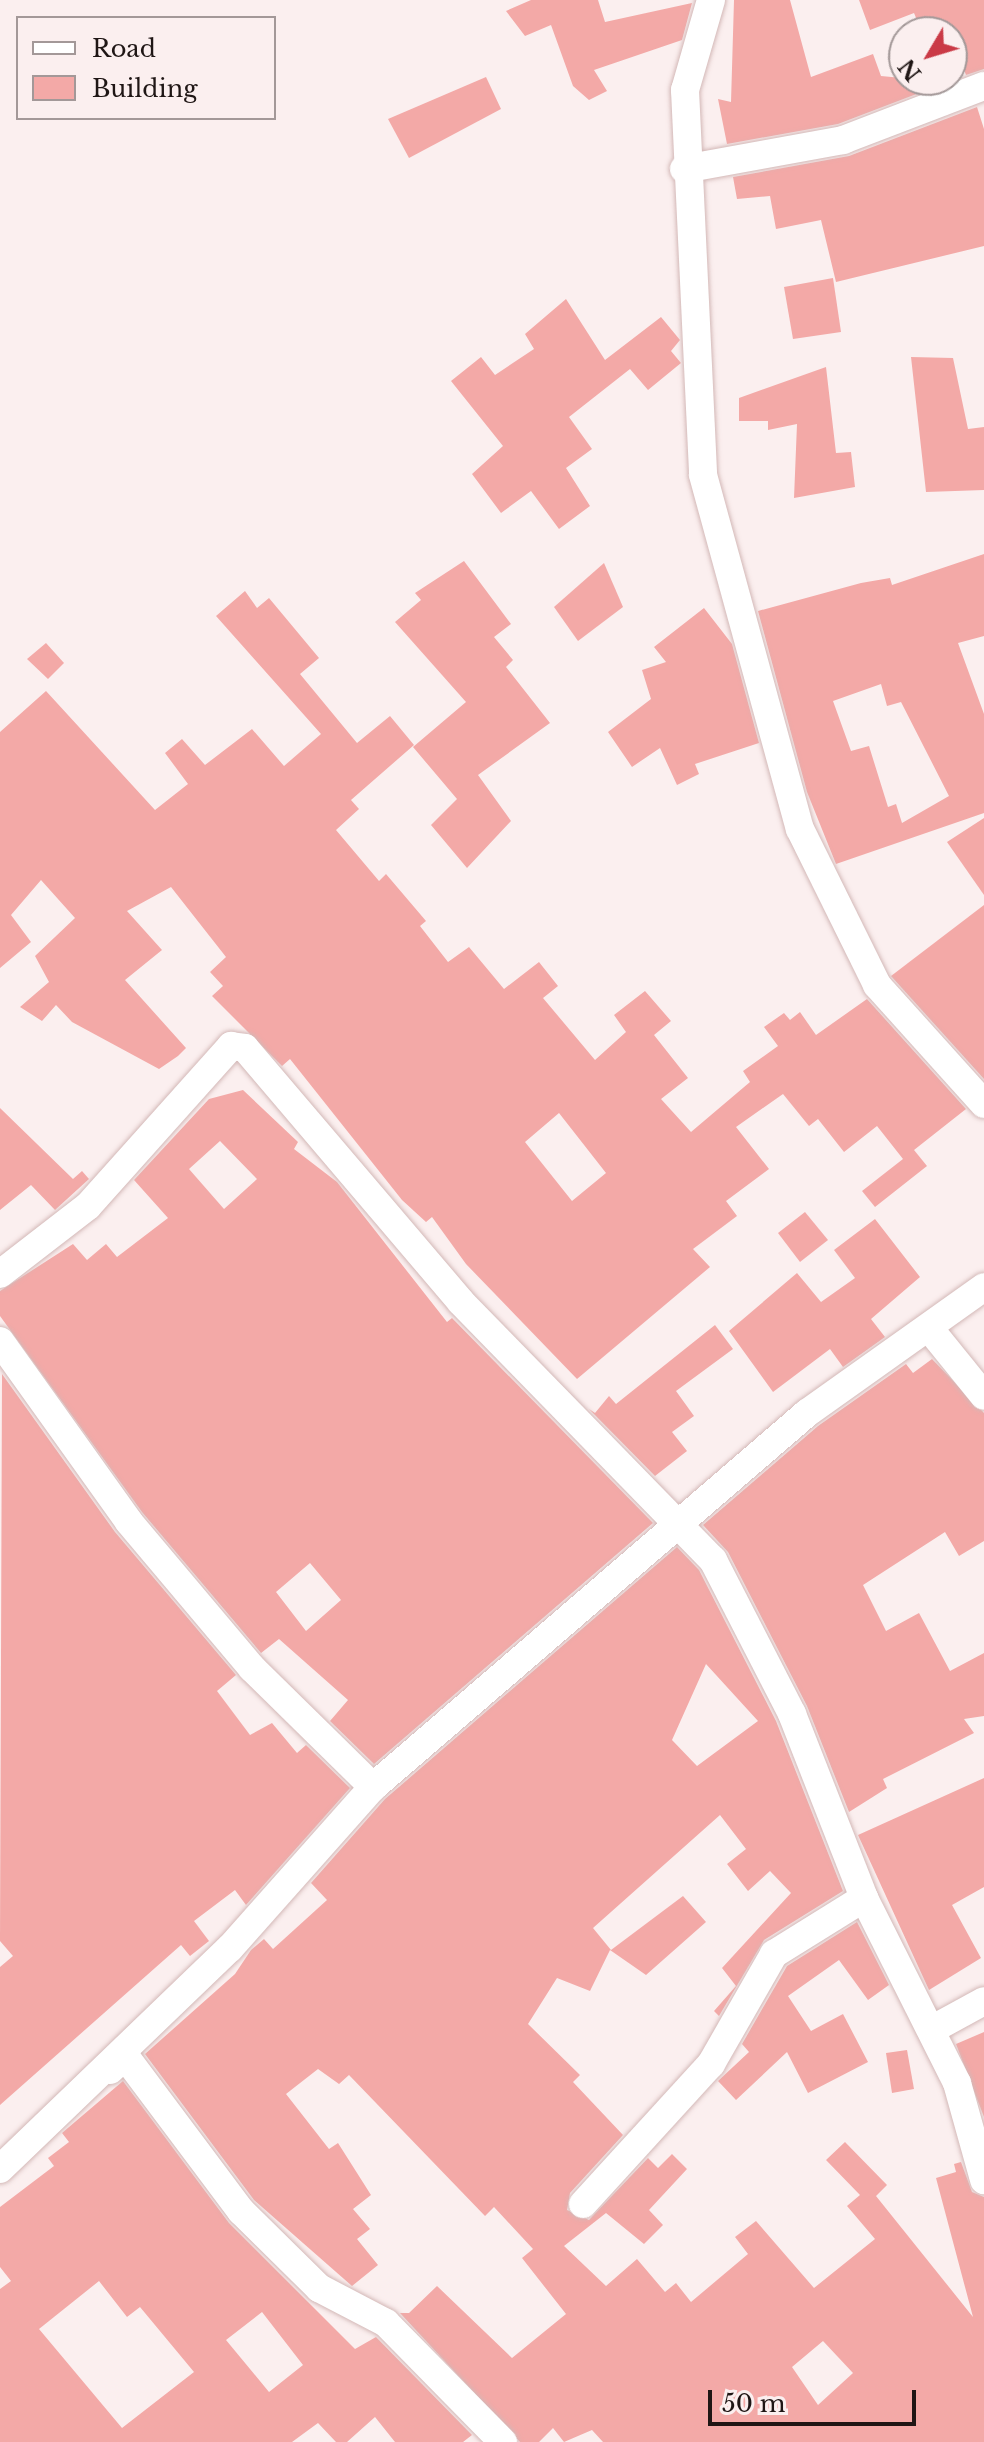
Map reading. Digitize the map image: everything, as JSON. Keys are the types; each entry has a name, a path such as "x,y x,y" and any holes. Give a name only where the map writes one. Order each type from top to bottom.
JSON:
{"street":[{"path":"711,0 685,90 684,169 703,475 800,829 877,985 984,1104"},
{"path":"684,169 843,140 984,86"},
{"path":"0,1274 88,1206 238,1043 461,1302 681,1519 713,1560 792,1714 864,1898 957,2083 984,2180"},
{"path":"104,2076 373,1787 807,1413 984,1287"},
{"path":"929,1328 984,1396"},
{"path":"0,1341 129,1522 252,1668 373,1787"},
{"path":"583,2204 711,2064 774,1954 864,1898"},
{"path":"931,2030 984,2001"},
{"path":"0,2169 125,2056 241,2211 319,2288 386,2323 503,2442"}],"building":[{"path":"531,0 598,0 605,22 692,3 682,40 594,70 607,91 589,100 573,86 551,25 525,36 506,11"},
{"path":"734,0 790,0 811,77 873,54 881,76 888,77 888,96 911,96 838,124 727,144 718,99 731,102"},
{"path":"859,0 984,0 984,69 968,74 968,16 915,16 914,13 888,16 888,23 870,30"},
{"path":"486,77 501,109 409,158 388,119"},
{"path":"977,107 984,129 984,246 836,282 821,220 776,229 770,196 737,199 733,177 849,156"},
{"path":"833,278 841,332 793,339 784,287"},
{"path":"566,299 605,360 661,317 680,340 671,351 681,363 648,390 630,369 569,417 592,449 566,468 590,506 559,529 531,491 501,513 472,474 503,446 451,381 481,357 495,375 534,349 525,334"},
{"path":"911,357 953,358 968,429 984,427 984,490 926,492"},
{"path":"826,367 836,453 851,452 855,487 794,498 797,424 768,430 768,421 739,421 739,398"},
{"path":"984,554 984,636 958,643 984,714 984,813 836,864 807,792 758,611 861,583 890,578 892,585","holes":["881,684 887,706 901,702 949,796 902,823 896,804 888,807 869,746 851,751 833,701"]},
{"path":"464,561 511,624 494,637 513,660 506,667 550,723 478,775 511,821 467,868 431,825 457,799 413,747 466,702 395,622 421,600 415,593"},
{"path":"604,563 623,607 578,641 554,607"},
{"path":"245,591 257,608 269,598 319,658 300,674 357,743 390,716 414,745 351,800 359,809 336,830 379,881 386,874 426,921 420,926 448,962 469,947 504,989 539,962 558,986 543,998 595,1060 626,1032 614,1015 645,991 671,1021 654,1035 688,1078 661,1099 691,1132 750,1082 743,1071 778,1046 764,1027 784,1013 790,1020 800,1012 816,1035 867,999 966,1109 914,1150 927,1166 875,1207 862,1191 903,1159 877,1126 844,1152 818,1119 809,1126 783,1094 736,1127 769,1169 726,1201 737,1216 693,1249 710,1267 577,1379 466,1264 432,1217 426,1222 402,1200 290,1059 282,1066 212,996 223,986 210,972 226,957 171,887 127,911 162,950 125,980 186,1048 178,1056 159,1069 72,1022 56,1005 42,1021 20,1007 49,982 35,956 75,918 41,880 11,915 31,942 0,968 0,732 46,691 155,810 188,784 165,753 182,739 205,765 252,729 284,766 321,734 216,616","holes":["559,1113 606,1173 572,1201 525,1142"]},
{"path":"704,608 732,644 759,743 695,764 699,774 677,785 660,748 632,767 608,732 651,699 642,670 666,662 654,647"},
{"path":"46,643 64,663 48,679 27,659"},
{"path":"984,818 984,895 947,842"},
{"path":"984,905 984,1079 891,976"},
{"path":"243,1090 298,1142 294,1149 337,1182 447,1322 452,1318 653,1523 374,1764 330,1721 348,1700 279,1639 261,1653 142,1512 0,1316 0,1291 73,1244 87,1260 106,1244 117,1257 168,1218 134,1180 209,1099","holes":["220,1141 257,1179 224,1209 189,1169","310,1563 341,1600 306,1631 276,1592"]},
{"path":"0,1108 73,1179 82,1171 89,1179 55,1210 31,1185 0,1210"},
{"path":"805,1212 828,1240 800,1262 778,1233"},
{"path":"875,1219 920,1277 871,1319 885,1337 843,1367 830,1349 773,1392 729,1331 797,1273 821,1302 855,1278 834,1250"},
{"path":"715,1325 733,1349 676,1391 694,1416 672,1432 687,1451 655,1476 589,1409 595,1413 609,1396 616,1404"},
{"path":"932,1359 984,1413 984,1541 959,1556 945,1532 863,1585 886,1631 919,1613 950,1671 984,1653 984,1716 964,1719 974,1733 883,1779 887,1788 849,1812 807,1706 728,1552 703,1525 818,1426 906,1364 913,1373"},
{"path":"2,1374 115,1532 236,1675 217,1691 250,1735 272,1723 297,1753 306,1745 350,1788 246,1905 235,1890 194,1921 209,1941 190,1956 181,1945 0,2105 0,1967 13,1956 0,1941"},
{"path":"677,1547 699,1570 776,1721 843,1891 764,1940 719,2016 714,2011 736,1986 722,1968 791,1893 770,1871 748,1891 727,1864 746,1849 720,1815 593,1928 611,1950 683,1896 706,1922 646,1975 610,1950 590,1991 557,1978 528,2024 580,2075 573,2082 623,2135 570,2193 567,2210 589,2220 648,2158 658,2168 672,2154 687,2169 649,2210 663,2225 644,2244 606,2213 564,2246 606,2286 637,2259 665,2292 676,2283 691,2302 748,2254 735,2237 756,2221 814,2288 875,2239 847,2206 860,2195 826,2160 845,2142 887,2185 876,2196 973,2317 936,2178 956,2172 954,2164 961,2162 972,2192 984,2197 984,2442 603,2442 592,2430 564,2442 553,2428 539,2442 520,2442 400,2313 409,2313 437,2286 512,2358 566,2314 522,2258 533,2249 494,2207 485,2216 349,2075 339,2084 318,2069 286,2094 329,2149 338,2143 371,2195 353,2209 370,2229 357,2239 378,2265 352,2286 254,2200 145,2054 235,1974 251,1950 264,1939 273,1949 327,1900 311,1883 385,1799","holes":["706,1664 758,1721 697,1766 672,1740","823,2341 853,2373 818,2405 792,2367"]},
{"path":"984,1778 984,1887 952,1905 981,1958 929,1990 858,1835"},
{"path":"857,1922 889,1985 868,2000 839,1960 788,1996 811,2031 843,2014 868,2062 808,2093 787,2052 736,2100 718,2081 749,2052 742,2044 787,1966"},
{"path":"984,2032 984,2117 956,2044"},
{"path":"907,2050 914,2089 892,2093 886,2053"},
{"path":"123,2081 229,2223 355,2349 376,2337 472,2435 463,2442 395,2442 375,2417 347,2442 336,2442 318,2423 292,2442 0,2442 0,2289 11,2281 0,2267 0,2207 54,2166 48,2158 69,2142 62,2133","holes":["99,2281 127,2317 140,2307 194,2372 122,2428 39,2329","262,2312 303,2365 269,2392 226,2340"]}]}
